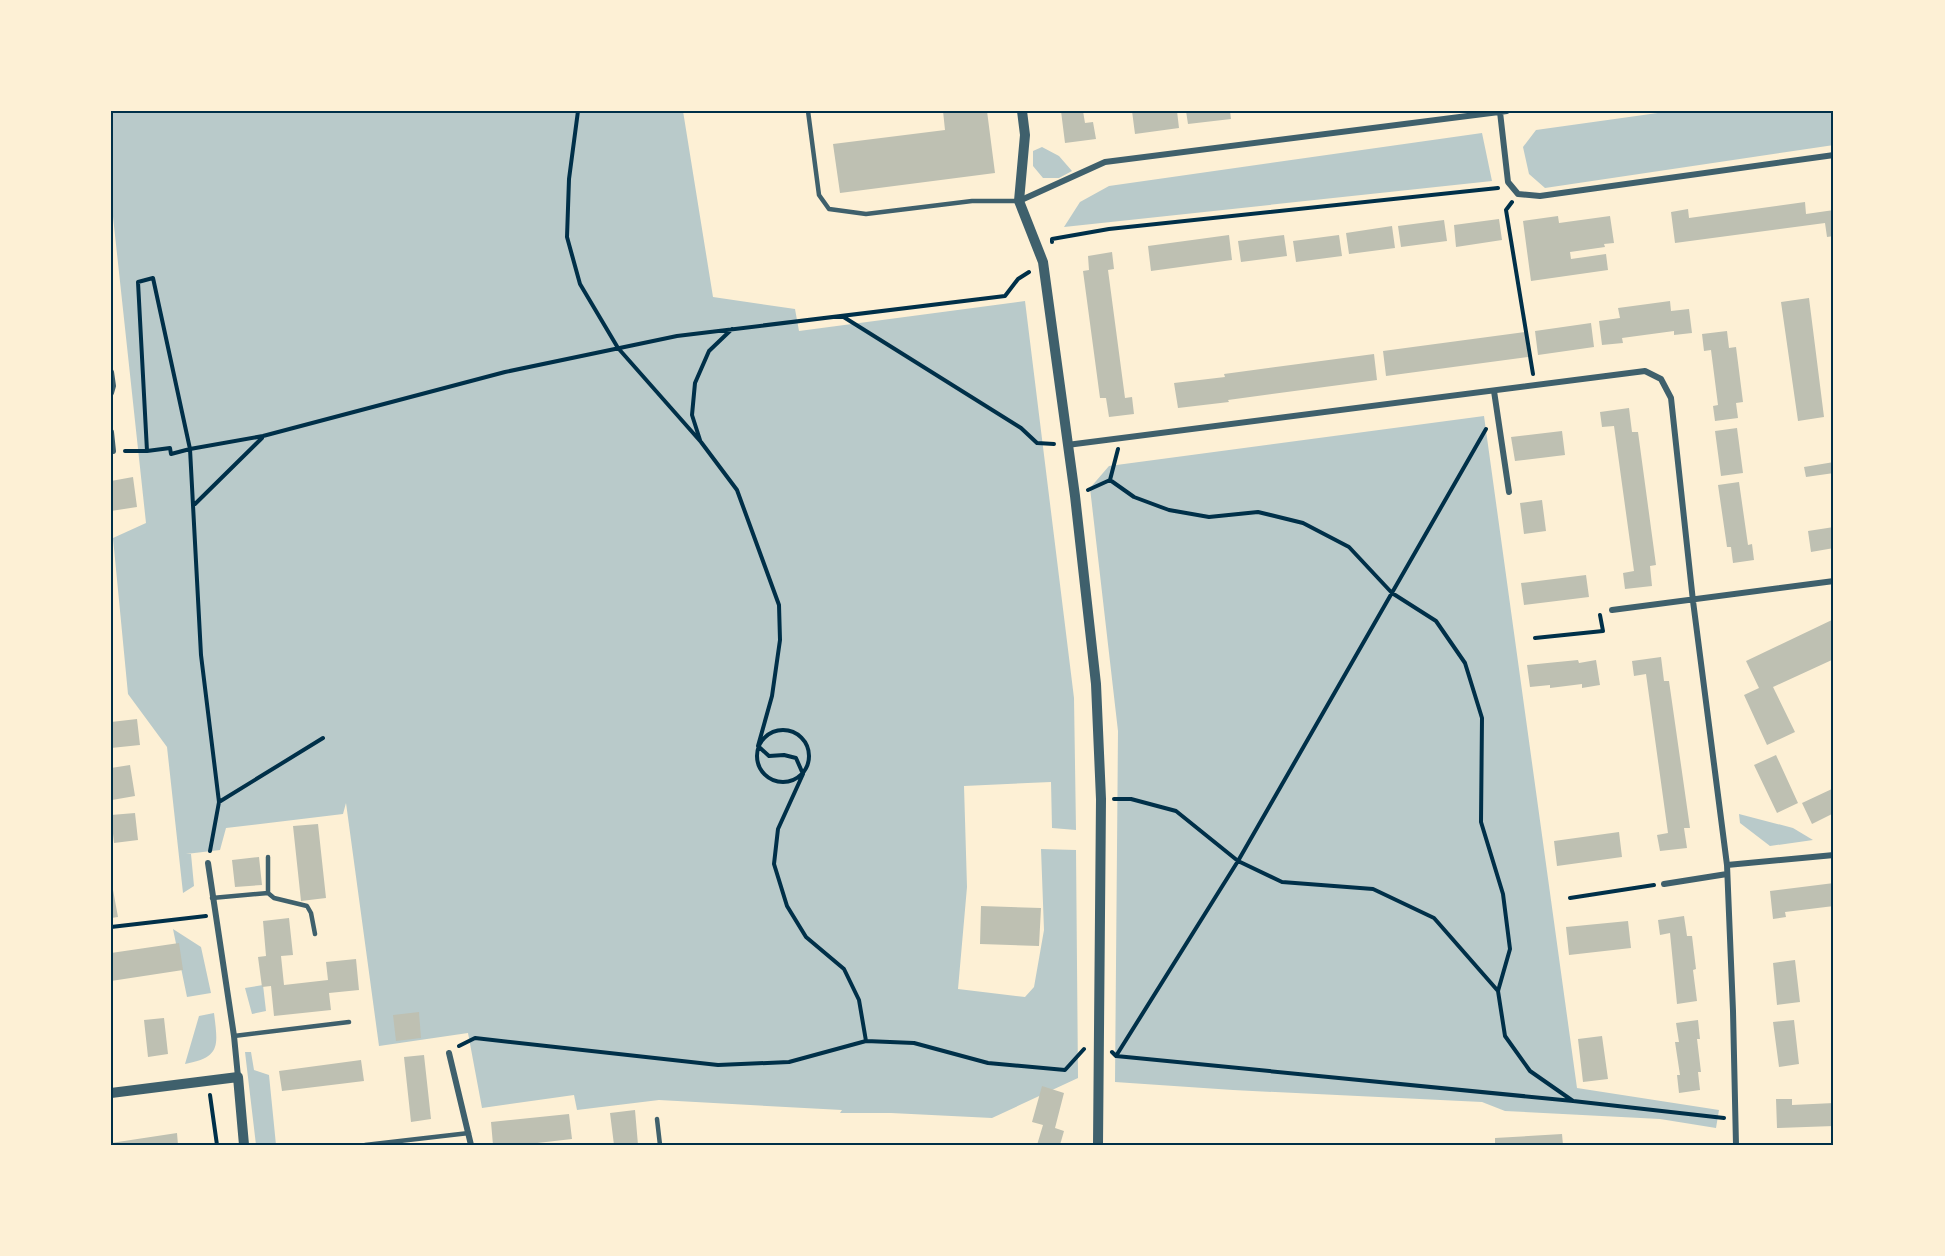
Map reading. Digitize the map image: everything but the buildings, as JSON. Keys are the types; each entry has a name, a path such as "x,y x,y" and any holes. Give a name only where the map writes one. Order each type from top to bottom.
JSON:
{"street":[{"path":"1022,111 1025,135 1019,201 1043,262 1075,496 1096,684 1101,799 1098,1145"},
{"path":"1019,201 1105,162 1507,111"},
{"path":"1500,112 1508,182 1518,194 1540,196 1834,155"},
{"path":"1067,445 1645,371 1661,379 1671,398 1727,865 1734,1011 1736,1145"},
{"path":"111,372 113,386 111,393"},
{"path":"1494,391 1509,492"},
{"path":"111,432 112,451"},
{"path":"1612,610 1834,581"},
{"path":"1727,865 1834,855"},
{"path":"208,863 234,1036 244,1145"},
{"path":"1664,884 1727,874"},
{"path":"449,1053 471,1145"},
{"path":"111,1093 238,1077"}],"lane":[{"path":"808,111 819,195 829,209 866,214 972,201 1019,201"},
{"path":"268,857 268,893"},
{"path":"212,898 268,893 274,898 307,906 311,913 315,934"},
{"path":"234,1036 349,1022"},
{"path":"657,1119 660,1145"},
{"path":"365,1145 469,1133"}],"path":[{"path":"578,111 569,179 567,237 580,284 618,348 701,442 737,490 779,604 780,640 772,696 758,746 757,760 764,774 776,782 791,782 803,774"},
{"path":"112,451 147,451 170,448 171,454 263,436 505,372 677,336 1005,296 1018,279 1043,262 1055,258 1052,239 1109,229 1512,186"},
{"path":"1518,194 1506,210 1532,372 1538,386"},
{"path":"147,451 138,282 153,278 190,449 195,505 201,655 219,802 208,863"},
{"path":"841,316 1021,428 1037,443 1067,445"},
{"path":"701,442 692,415 695,383 709,351 732,329"},
{"path":"1116,1056 1238,861 1496,412"},
{"path":"195,505 263,436"},
{"path":"1110,480 1121,437"},
{"path":"1110,480 1134,497 1169,510 1209,517 1258,512 1303,523 1349,547 1392,593 1436,621 1465,663 1482,718 1480,822 1503,894 1510,949 1498,991 1505,1036 1530,1071 1573,1101"},
{"path":"1075,496 1110,480"},
{"path":"1536,638 1603,631 1600,612 1612,610"},
{"path":"758,746 766,735 778,729 791,730 803,737 809,748 810,762 778,829 774,864 787,906 807,937 844,969 859,1000 867,1041"},
{"path":"219,802 323,738"},
{"path":"758,746 769,756 784,755 796,758 803,774"},
{"path":"1101,799 1131,800 1176,811 1238,861 1282,882 1373,889 1434,918 1498,991"},
{"path":"1570,897 1664,884"},
{"path":"111,927 215,915"},
{"path":"449,1053 475,1038 718,1065 789,1062 867,1041 914,1043 988,1062 1065,1070 1086,1047"},
{"path":"1108,1047 1116,1056 1736,1119"},
{"path":"208,1082 217,1145"}],"shaded area":[{"path":"111,111 683,111 713,297 795,309 799,331 1025,301 1074,698 1076,830 1052,828 1051,782 964,786 967,887 958,989 1025,997 1034,987 1044,930 1041,849 1076,850 1078,1078 992,1118 840,1113 842,1110 659,1100 577,1110 574,1095 482,1108 468,1033 379,1046 346,803 343,814 226,828 220,850 186,854 191,854 194,886 183,893 167,747 128,694 113,538 146,523 111,198"},
{"path":"1672,111 1834,111 1834,145 1545,188 1529,174 1523,147 1536,130"},
{"path":"1482,133 1492,181 1064,227 1080,202 1109,186"},
{"path":"1042,147 1059,156 1072,171 1059,178 1043,178 1033,166 1033,151"},
{"path":"1484,416 1577,1088 1719,1110 1716,1128 1660,1119 1505,1111 1482,1102 1115,1082 1118,731 1090,488 1109,466"},
{"path":"1739,814 1793,828 1813,840 1770,846 1740,823"},
{"path":"173,929 201,947 211,993 187,997"},
{"path":"263,985 266,1011 252,1014 245,988"},
{"path":"214,1013 216,1042 214,1048 205,1058 185,1064 199,1016"},
{"path":"245,1052 251,1052 254,1070 269,1075 276,1145 256,1145"}]}
